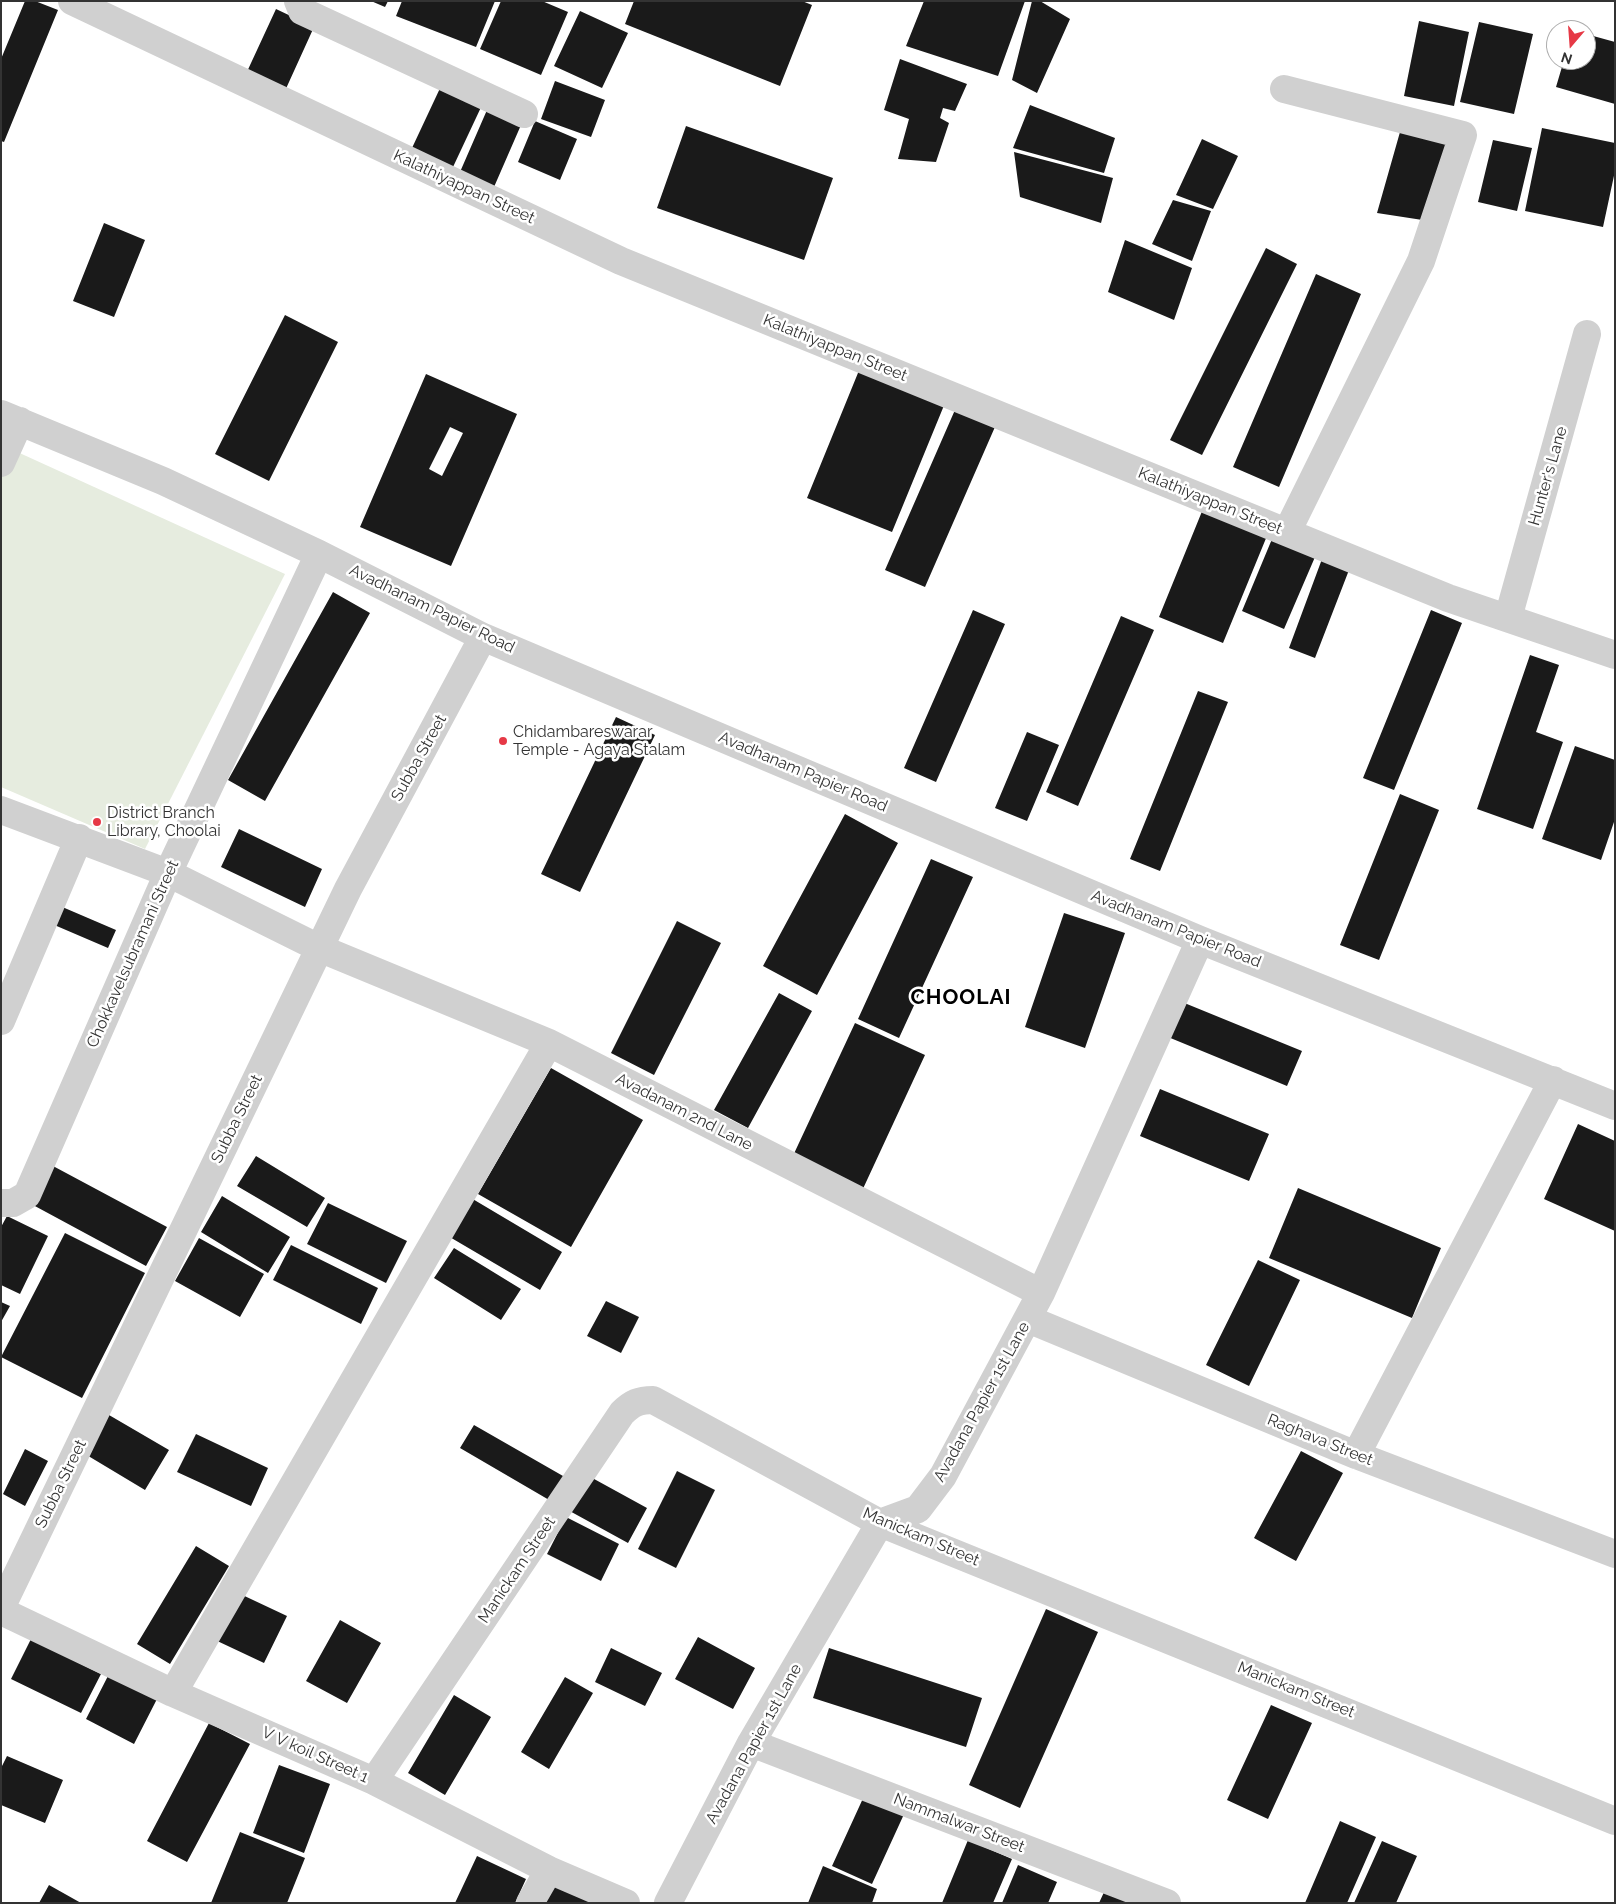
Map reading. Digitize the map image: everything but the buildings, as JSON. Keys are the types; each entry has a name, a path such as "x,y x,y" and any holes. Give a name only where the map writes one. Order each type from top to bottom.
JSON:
{"street":[{"name":"Kalathiyappan Street","path":"72,1 621,261 1448,598 1615,655"},
{"path":"298,1 302,10 524,114"},
{"path":"1284,89 1463,135 1421,261 1287,532"},
{"name":"Hunter's Lane","path":"1508,618 1587,334"},
{"path":"1,463 10,417"},
{"name":"Avadhanam Papier Road","path":"10,417 163,482 319,554 484,636 1200,940 1615,1106"},
{"name":"Chokkavelsubramani Street","path":"1,1203 13,1203 27,1195 168,873 319,554"},
{"name":"Subba Street","path":"1,1609 348,889 484,636"},
{"name":"Avadanam 2nd Lane","path":"4,818 79,838 168,873 319,948 549,1043 1041,1293"},
{"path":"1,1021 79,838"},
{"name":"Avadana Papier 1st Lane","path":"668,1903 751,1743 880,1523 918,1509 943,1476 1041,1293 1200,940"},
{"path":"172,1693 549,1043"},
{"path":"1356,1455 1553,1080"},
{"name":"Raghava Street","path":"1028,1319 1356,1455 1615,1554"},
{"name":"Manickam Street","path":"374,1781 622,1413 630,1405 640,1400 653,1400 880,1523 1615,1821"},
{"name":"V V koil Street 1","path":"1,1609 172,1693 374,1781 550,1870 626,1903"},
{"name":"Nammalwar Street","path":"751,1743 1167,1903"},
{"path":"530,1903 550,1870"}],"shaded area":[{"path":"13,450 285,574 145,849 1,787 1,475"}],"place":[{"name":"Chidambareswarar Temple - Agaya Stalam","path":"503,741"},
{"name":"District Branch Library, Choolai","path":"97,822"}],"district":[{"name":"CHOOLAI","path":"961,998"}]}
